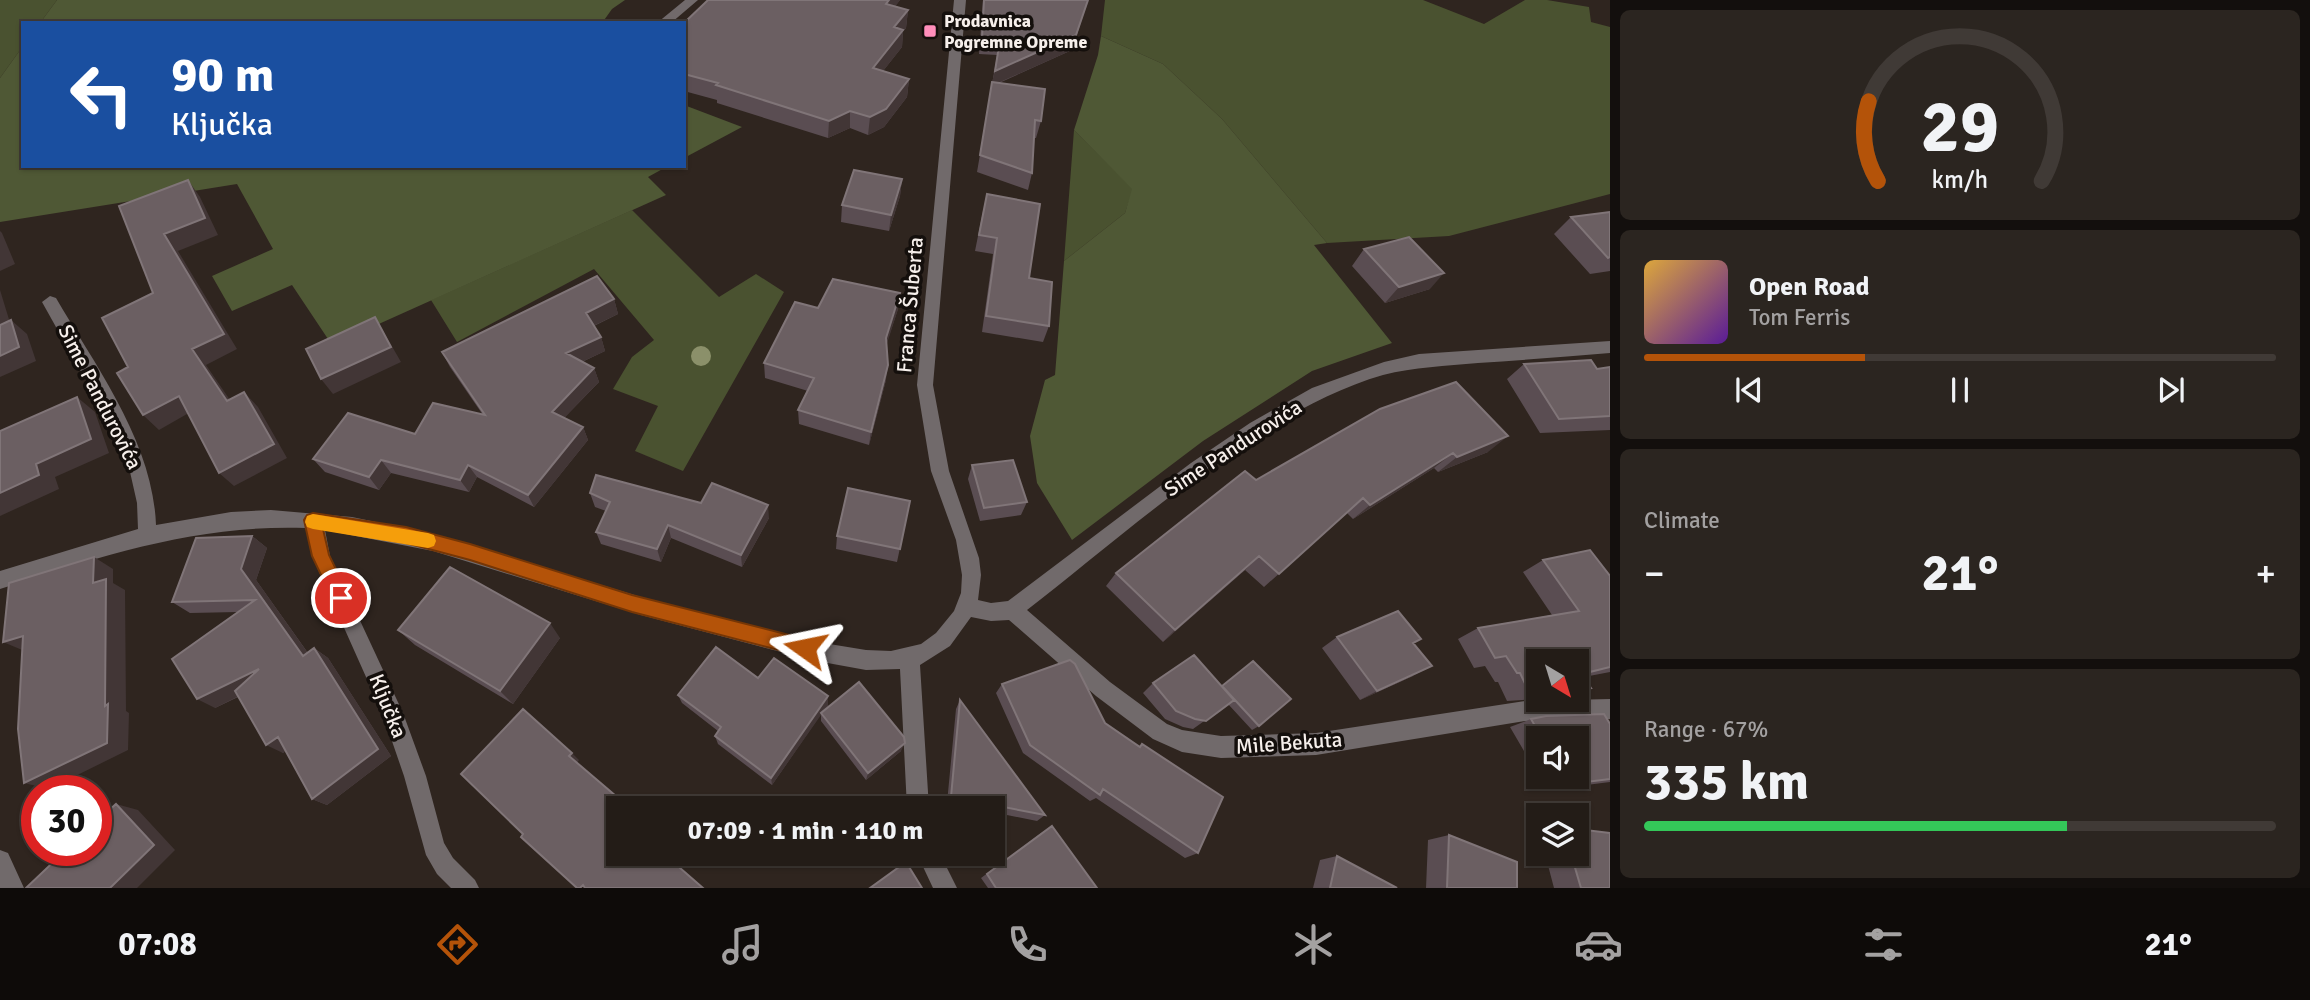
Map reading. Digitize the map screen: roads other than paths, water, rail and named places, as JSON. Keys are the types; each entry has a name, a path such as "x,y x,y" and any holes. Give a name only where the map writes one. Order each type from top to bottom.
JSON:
{"street":[{"path":"666,21 692,0"},
{"name":"Franca Šuberta","path":"960,0 925,385 929,420 941,474 968,555 971,585 966,607"},
{"name":"Sime Pandurovića","path":"50,302 106,400 137,463 146,503 147,535"},
{"name":"Sime Pandurovića","path":"1012,610 1222,450 1300,402 1393,365 1610,347"},
{"path":"0,580 182,526 245,518 313,520 406,535 632,604 763,640 872,660 910,659 941,642 966,607 991,612 1012,610"},
{"name":"Ključka","path":"313,520 321,556 393,713 415,776 433,847 444,866 467,888"},
{"name":"Mile Bekuta","path":"1012,610 1103,689 1160,732 1182,741 1221,747 1316,744 1525,711 1610,709"},
{"path":"910,659 917,796"},
{"path":"0,861 3,873 12,888"},
{"path":"934,866 945,888"}],"place":[{"name":"Prodavnica Pogremne Opreme","path":"930,31"}]}
